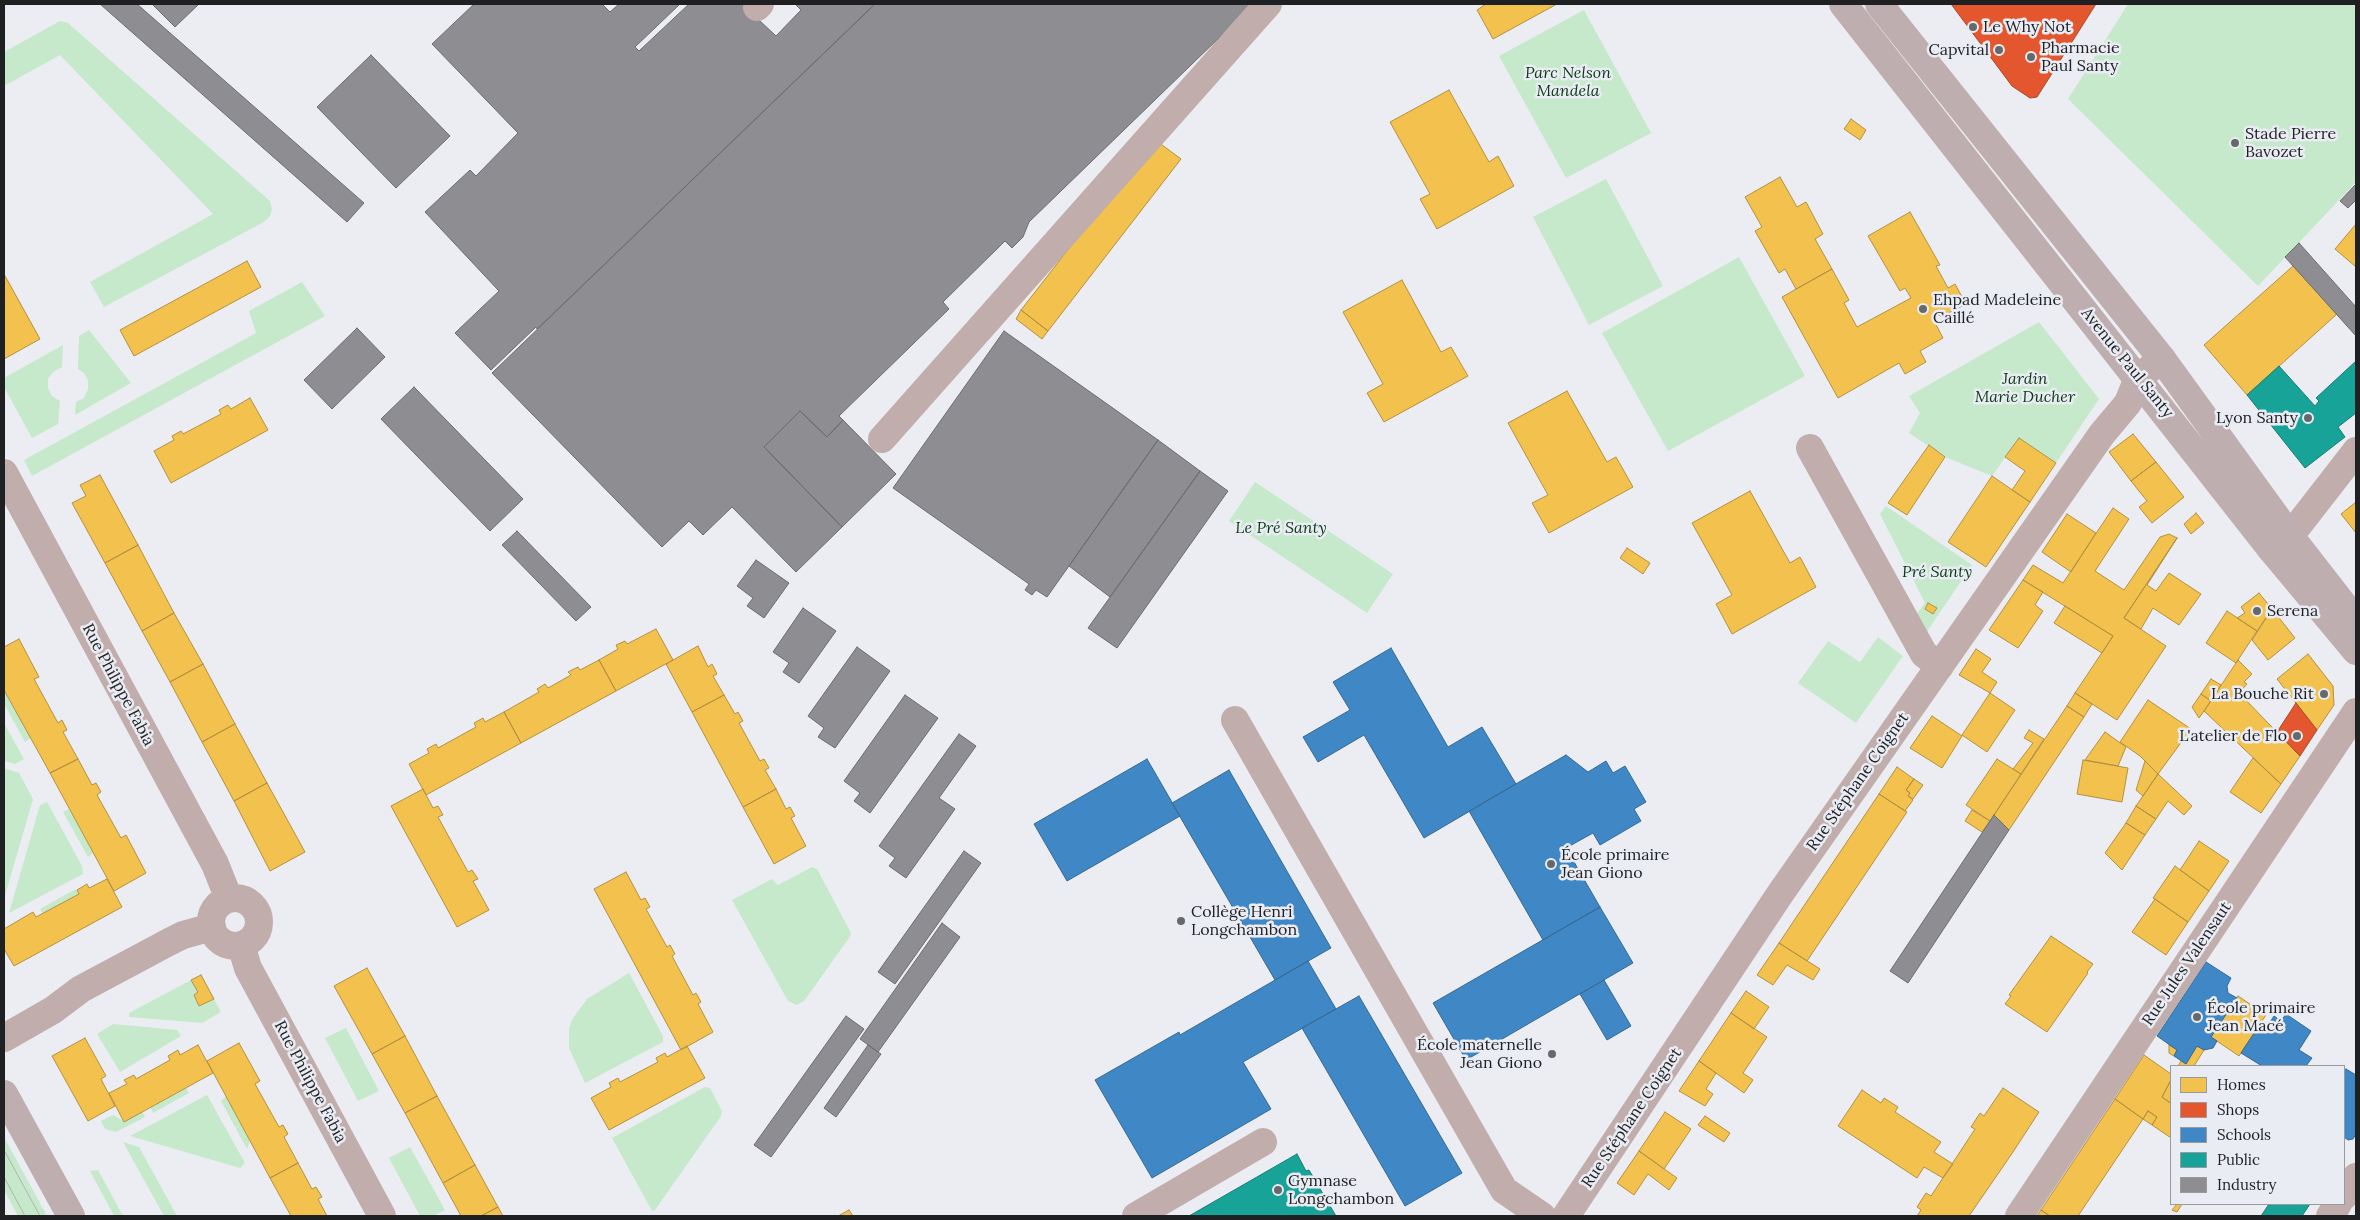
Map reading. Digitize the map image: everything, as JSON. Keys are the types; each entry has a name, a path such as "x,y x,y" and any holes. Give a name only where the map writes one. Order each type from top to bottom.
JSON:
{"main road":[{"name":"Avenue Paul Santy","path":"1843,4 2138,378 2280,542 2356,621"},
{"name":"Avenue Paul Santy","path":"1880,4 2162,359 2280,542 2356,651"},
{"path":"4,1094 71,1216"}],"street":[{"path":"882,439 1268,4"},
{"name":"Rue Stéphane Coignet","path":"1566,1216 1780,894 2102,434 2128,403 2138,378 2162,359"},
{"path":"1810,448 1924,654 1940,666"},
{"path":"2280,542 2356,451"},
{"name":"Rue Philippe Fabia","path":"4,473 215,864 229,899"},
{"name":"Rue Jules Valensaut","path":"2019,1216 2356,712"},
{"path":"1235,720 1504,1190 1542,1216"},
{"path":"229,899 246,901 257,912 258,929 249,942 241,946 234,946 219,941 212,928 211,920 217,907 229,899"},
{"path":"4,1038 53,1010 81,989 161,946 182,935 212,928"},
{"name":"Rue Philippe Fabia","path":"241,946 248,968 382,1216"},
{"path":"1136,1216 1263,1142"},
{"path":"2345,1194 2356,1177"},
{"path":"2330,1216 2337,1205"}],"green space":[{"name":"Stade Pierre Bavozet","path":"2128,4 2356,4 2356,182 2258,286 2068,99"},
{"name":"Parc Nelson Mandela","path":"1584,10 1651,133 1566,178 1499,56"},
{"path":"60,21 68,23 270,201 272,209 270,216 264,222 104,307 90,282 213,214 60,55 4,86 4,52"},
{"path":"1606,179 1663,286 1589,325 1533,217"},
{"path":"1739,257 1805,376 1668,451 1602,333"},
{"path":"302,282 325,316 32,476 24,460 256,333 249,311"},
{"name":"Jardin Marie Ducher","path":"2039,322 2099,399 2056,463 2019,438 1992,476 1945,457 1909,433 1920,413 1909,396"},
{"path":"89,330 131,383 75,415 76,402 84,398 88,389 88,380 84,373 78,369 79,336"},
{"path":"63,345 62,367 53,372 48,379 48,388 52,396 60,401 58,424 32,438 4,387 4,378"},
{"name":"Le Pré Santy","path":"1255,482 1393,574 1367,613 1229,521"},
{"name":"Pré Santy","path":"1886,506 1972,565 1926,633 1915,616 1925,603 1880,514"},
{"path":"1878,637 1903,656 1856,723 1798,683 1828,641 1860,662"},
{"path":"6,694 31,738 25,742 4,704 4,695"},
{"path":"4,723 24,759 15,764 4,761"},
{"path":"4,768 19,773 33,799 4,899"},
{"path":"47,802 82,866 83,874 9,913 40,805"},
{"path":"69,809 93,853 88,857 63,812"},
{"path":"812,867 817,869 851,933 804,1001 797,1005 788,1001 732,900 772,879 778,885"},
{"path":"76,889 79,894 43,914 40,909"},
{"path":"629,973 663,1036 663,1042 585,1083 569,1048 569,1028 573,1018 587,999"},
{"path":"191,980 198,992 194,995 199,1006 214,999 221,1012 202,1023 129,1017 129,1013"},
{"path":"113,1024 177,1030 181,1036 120,1072 97,1034"},
{"path":"346,1028 379,1091 358,1101 325,1038"},
{"path":"705,1087 710,1088 722,1111 721,1116 655,1210 652,1211 612,1138"},
{"path":"186,1088 189,1093 153,1113 150,1107"},
{"path":"207,1095 245,1163 240,1168 130,1136"},
{"path":"226,1096 250,1141 247,1149 221,1101"},
{"path":"142,1111 145,1117 116,1132 105,1129 101,1121 113,1115 124,1121"},
{"path":"4,1137 47,1216 18,1216 4,1190"},
{"path":"123,1142 139,1147 177,1216 164,1216"},
{"path":"410,1147 445,1210 433,1216 420,1216 389,1158"},
{"path":"98,1170 123,1216 114,1216 90,1171"}],"building: Homes":[{"path":"1486,4 1557,4 1493,39 1477,10"},
{"path":"1449,90 1489,162 1498,156 1514,186 1437,229 1420,199 1430,194 1390,122"},
{"path":"1851,119 1866,130 1860,140 1844,129"},
{"path":"1154,139 1181,159 1048,331 1021,310"},
{"path":"1780,177 1797,207 1806,202 1823,234 1815,239 1832,269 1796,289 1785,269 1779,273 1755,231 1762,227 1745,197"},
{"name":"Ehpad Madeleine Caillé","path":"1910,212 1940,265 1936,266 1948,288 1955,284 1966,304 1933,319 1943,338 1920,351 1926,362 1905,374 1899,363 1838,398 1782,297 1832,269 1849,300 1844,303 1857,327 1911,298 1905,288 1900,291 1868,236"},
{"path":"2356,224 2356,267 2335,249"},
{"path":"247,261 261,287 134,356 120,330"},
{"path":"2293,266 2337,314 2247,395 2204,345"},
{"path":"4,274 40,339 4,359"},
{"path":"1402,280 1441,352 1451,347 1468,376 1384,422 1367,393 1383,384 1343,312"},
{"path":"1021,310 1048,331 1042,339 1016,319"},
{"path":"1567,391 1607,462 1616,457 1633,487 1549,533 1532,503 1548,495 1508,423"},
{"path":"250,398 268,430 171,483 154,451 174,440 172,436 181,431 183,434 221,414 219,410 228,405 231,409"},
{"path":"2133,434 2156,462 2131,481 2109,452"},
{"path":"2019,438 2056,463 2030,502 2012,490 2025,471 2005,457"},
{"path":"1929,445 1945,457 1907,515 1888,503"},
{"path":"2156,462 2184,497 2152,523 2139,507 2147,501 2131,481"},
{"path":"100,475 138,545 105,563 72,503 86,496 80,485"},
{"path":"1992,476 2030,502 1986,567 1948,542"},
{"path":"1750,491 1790,563 1800,557 1816,587 1732,634 1716,604 1732,595 1692,523"},
{"path":"2356,502 2356,533 2341,514"},
{"path":"2113,508 2129,519 2095,571 2124,590 2160,537 2169,534 2177,538 2124,618 2166,646 2117,720 2075,693 2113,636 2023,580 2033,565 2063,583"},
{"path":"2196,513 2204,523 2191,534 2184,524"},
{"path":"2067,514 2096,533 2071,572 2042,552"},
{"path":"2177,538 2147,585 2156,591 2169,573 2201,594 2179,625 2153,608 2141,629 2124,618"},
{"path":"138,545 174,613 142,631 105,563"},
{"path":"1627,548 1650,563 1643,574 1620,558"},
{"path":"2023,580 2043,592 2035,605 2043,611 2018,648 1989,630"},
{"name":"Serena","path":"2259,593 2272,609 2257,631 2237,618 2245,613 2241,607"},
{"path":"1928,603 1937,608 1933,614 1925,609"},
{"path":"2065,606 2113,636 2102,653 2054,623"},
{"path":"2272,609 2295,638 2268,660 2252,640"},
{"path":"2227,611 2257,631 2236,663 2206,643"},
{"path":"174,613 203,664 170,682 142,631"},
{"path":"656,629 673,660 616,691 599,660 618,649 616,645 625,641 627,644"},
{"path":"19,639 39,677 34,679 58,723 62,720 67,730 63,732 78,759 50,773 4,690 4,647"},
{"path":"698,646 708,667 712,664 717,674 713,676 724,695 692,712 666,664"},
{"path":"1976,649 1991,659 1982,672 1997,682 1990,693 1959,675"},
{"path":"2308,654 2333,686 2334,705 2317,730 2277,679"},
{"path":"599,660 616,691 521,743 504,712 539,692 537,689 545,684 548,688 571,675 568,672 578,667 580,670"},
{"path":"2238,660 2252,674 2244,682 2247,684 2239,693 2300,756 2281,784 2204,711"},
{"path":"203,664 235,724 202,742 170,682"},
{"path":"2211,679 2221,685 2211,701 2201,694"},
{"path":"1990,693 2015,710 1987,752 1962,735"},
{"path":"2075,693 2092,704 2084,717 2067,706"},
{"path":"2201,694 2211,701 2199,718 2192,707"},
{"path":"724,695 735,714 738,712 743,721 739,723 760,761 764,759 769,768 765,770 776,789 743,807 692,712"},
{"path":"2148,700 2191,729 2158,774 2140,756 2120,742"},
{"path":"2067,706 2084,717 2009,830 1994,815"},
{"path":"504,712 521,743 426,795 409,764 429,753 427,749 436,744 438,748 476,727 474,723 483,718 485,722"},
{"path":"1932,716 1962,736 1942,768 1910,748"},
{"path":"235,724 267,783 234,801 202,742"},
{"path":"2029,730 2044,739 2021,774 2013,769 2033,743 2024,738"},
{"path":"2105,732 2126,747 2118,766 2085,760"},
{"path":"2253,758 2281,784 2261,813 2230,792"},
{"path":"78,759 92,785 96,783 101,792 97,795 121,838 126,835 146,873 114,891 50,773"},
{"path":"1997,759 2021,774 1990,821 1966,805"},
{"path":"2083,760 2128,768 2122,802 2077,794"},
{"path":"2145,761 2158,774 2143,796 2136,790"},
{"path":"1897,767 1914,779 1906,790 1910,793 1908,796 1913,800 1905,811 1879,794"},
{"path":"2158,774 2192,806 2184,815 2168,801 2156,819 2136,806"},
{"path":"1914,779 1923,785 1913,799 1908,796 1910,793 1906,790"},
{"path":"267,783 305,852 270,871 234,801"},
{"path":"423,789 433,808 438,806 443,815 438,817 468,872 472,870 478,879 473,881 489,910 457,927 391,806"},
{"path":"776,789 786,809 790,807 795,816 791,818 806,846 774,864 743,807"},
{"path":"1879,794 1907,812 1807,961 1779,943"},
{"path":"2136,806 2156,819 2145,835 2126,823"},
{"path":"1972,810 1990,821 1982,832 1965,821"},
{"path":"2126,823 2145,835 2122,870 2105,853"},
{"path":"2199,841 2229,861 2209,891 2180,870"},
{"path":"2175,866 2209,891 2188,922 2153,898"},
{"path":"626,872 641,900 645,898 650,907 646,909 667,947 670,945 675,954 672,956 693,995 696,993 701,1002 698,1004 713,1032 681,1050 594,889"},
{"path":"107,879 122,907 14,966 4,949 4,929 33,912 36,917 79,894 77,890 87,884 89,888"},
{"path":"2155,899 2188,922 2166,955 2132,932"},
{"path":"2051,936 2093,964 2047,1032 2005,1004 2011,996 2009,995"},
{"path":"1779,943 1820,969 1813,980 1787,965 1773,985 1757,975"},
{"path":"367,968 405,1036 372,1054 334,986"},
{"path":"201,975 214,999 199,1006 194,995 198,992 191,980"},
{"path":"1746,991 1769,1007 1754,1029 1731,1013"},
{"path":"2238,996 2266,1015 2239,1056 2211,1037"},
{"path":"1731,1013 1767,1037 1743,1073 1753,1080 1744,1093 1699,1061"},
{"path":"405,1036 437,1096 405,1113 372,1054"},
{"path":"85,1038 106,1076 101,1079 115,1106 88,1121 52,1056"},
{"path":"239,1043 260,1081 255,1084 279,1127 283,1125 288,1134 284,1137 298,1163 270,1178 207,1061"},
{"path":"198,1045 213,1073 124,1122 109,1093 127,1084 124,1080 134,1075 136,1079 170,1060 168,1056 178,1050 180,1055"},
{"path":"2169,1045 2177,1050 2174,1056 2169,1053"},
{"path":"687,1046 705,1078 609,1130 591,1098 611,1087 609,1083 618,1078 620,1082 658,1062 656,1058 665,1053 667,1057"},
{"path":"2197,1046 2204,1050 2195,1065 2179,1065 2181,1061 2186,1064"},
{"path":"2144,1055 2170,1073 2170,1082 2162,1097 2170,1102 2170,1137 2152,1125 2157,1117 2148,1111 2143,1119 2115,1099"},
{"path":"1699,1061 1716,1073 1706,1089 1713,1094 1705,1106 1679,1091"},
{"path":"2170,1082 2170,1103 2162,1097"},
{"path":"2003,1088 2039,1112 2013,1152 1969,1216 1917,1216 1921,1210 1917,1207 1926,1193 1931,1196 1975,1129 1971,1127 1980,1113 1984,1116"},
{"path":"1862,1090 1881,1103 1884,1098 1898,1107 1895,1112 1941,1142 1934,1152 1953,1164 1943,1178 1924,1167 1917,1178 1838,1126"},
{"path":"437,1096 475,1165 443,1183 405,1113"},
{"path":"2115,1099 2143,1119 2078,1216 2050,1216 2041,1210"},
{"path":"2148,1111 2157,1117 2152,1125 2143,1119"},
{"path":"1665,1112 1691,1129 1664,1169 1639,1151"},
{"path":"1705,1116 1730,1133 1724,1142 1698,1125"},
{"path":"1639,1151 1677,1178 1669,1190 1648,1174 1634,1195 1617,1183"},
{"path":"298,1163 312,1189 316,1187 322,1197 318,1199 327,1216 291,1216 270,1178"},
{"path":"475,1165 498,1207 481,1216 461,1216 443,1183"},
{"path":"2176,1205 2181,1205 2177,1212 2172,1210"},
{"path":"498,1207 503,1216 481,1216"},
{"path":"849,1210 853,1216 838,1216"},
{"path":"2041,1210 2050,1216 2037,1216"}],"building: Shops":[{"path":"1951,4 2096,4 2037,97 2030,98 2012,86"},
{"path":"2296,703 2317,730 2300,756 2277,732"}],"building: Schools":[{"path":"1391,648 1448,747 1482,727 1516,784 1424,838 1364,735 1318,762 1303,737 1350,710 1333,682"},
{"path":"1566,755 1588,772 1606,761 1613,773 1625,766 1646,802 1634,809 1641,821 1600,845 1593,833 1566,848 1600,907 1543,940 1469,811"},
{"path":"1147,759 1180,816 1067,881 1034,824"},
{"path":"1229,770 1331,948 1275,980 1172,803"},
{"path":"1600,907 1633,963 1466,1060 1433,1003"},
{"path":"1308,961 1336,1009 1243,1062 1271,1109 1152,1178 1095,1080 1179,1032 1180,1035"},
{"name":"École primaire Jean Macé","path":"2206,962 2231,978 2227,986 2228,993 2237,998 2211,1037 2217,1041 2213,1048 2204,1050 2197,1046 2186,1064 2174,1056 2177,1050 2157,1036"},
{"path":"1604,980 1631,1026 1607,1040 1580,994"},
{"path":"1359,996 1462,1173 1405,1206 1302,1028"},
{"path":"2286,1014 2311,1031 2299,1050 2312,1058 2307,1065 2260,1065 2241,1053 2260,1024 2273,1033 2276,1030 2268,1025 2274,1016 2281,1021"},
{"path":"2346,1069 2356,1075 2356,1134 2353,1139 2348,1140 2345,1138"}],"building: Public":[{"name":"Lyon Santy","path":"2356,361 2356,413 2338,427 2345,437 2305,468 2247,395 2279,366 2315,406 2319,401 2316,398"},
{"name":"Gymnase Longchambon","path":"1297,1154 1306,1171 1309,1170 1336,1216 1189,1216"},
{"path":"2268,1205 2309,1205 2302,1216 2261,1216"}],"building: Industry":[{"path":"100,4 137,4 364,203 347,222"},
{"path":"152,4 199,4 175,27"},
{"path":"474,4 602,4 610,12 619,4 680,4 635,47 639,51 689,4 742,4 776,36 801,10 795,4 875,4 537,329 536,327 491,370 455,333 499,291 425,212 470,170 476,176 518,133 432,44"},
{"path":"875,4 1254,4 1029,222 1023,237 1012,248 1005,241 943,302 949,309 839,416 843,420 827,437 800,411 764,447 842,527 796,572 732,507 703,535 689,521 662,547 492,373"},
{"path":"371,55 450,136 396,188 317,107"},
{"path":"2356,184 2356,200 2348,208 2340,201"},
{"path":"2299,243 2356,307 2356,336 2285,257"},
{"path":"357,328 385,357 332,409 304,380"},
{"path":"1004,331 1158,440 1047,597 1036,590 1032,595 1025,590 1029,584 893,488"},
{"path":"414,387 523,499 490,531 381,419"},
{"path":"800,411 827,437 843,420 896,474 842,527 764,447"},
{"path":"1158,440 1200,471 1110,597 1069,566"},
{"path":"1200,471 1228,491 1117,648 1088,628"},
{"path":"517,531 591,607 576,621 502,545"},
{"path":"756,560 789,583 764,618 747,606 753,598 737,586"},
{"path":"803,608 836,631 799,683 783,672 789,663 773,652"},
{"path":"857,647 890,671 835,748 818,737 824,728 808,716"},
{"path":"905,695 938,718 870,813 854,801 860,793 844,781"},
{"path":"959,734 976,746 939,798 955,809 906,878 889,866 895,858 879,846"},
{"path":"1994,815 2009,830 1908,983 1890,971"},
{"path":"964,851 981,863 895,984 878,972"},
{"path":"942,923 960,937 878,1052 860,1039"},
{"path":"846,1016 864,1029 771,1157 754,1145"},
{"path":"868,1045 881,1054 836,1117 824,1108"}],"tram line":[{"path":"4,1150 40,1216"},
{"path":"4,1177 25,1216"}],"place":[{"name":"Le Why Not","path":"1973,27"},
{"name":"Capvital","path":"1999,50"},
{"name":"Pharmacie Paul Santy","path":"2031,57"},
{"name":"Stade Pierre Bavozet","path":"2235,143"},
{"name":"Ehpad Madeleine Caillé","path":"1923,309"},
{"name":"Lyon Santy","path":"2308,418"},
{"name":"Serena","path":"2257,611"},
{"name":"La Bouche Rit","path":"2324,694"},
{"name":"L'atelier de Flo","path":"2297,736"},
{"name":"École primaire Jean Giono","path":"1551,864"},
{"name":"Collège Henri Longchambon","path":"1181,921"},
{"name":"École primaire Jean Macé","path":"2197,1017"},
{"name":"École maternelle Jean Giono","path":"1552,1054"},
{"name":"Gymnase Longchambon","path":"1278,1190"}]}
